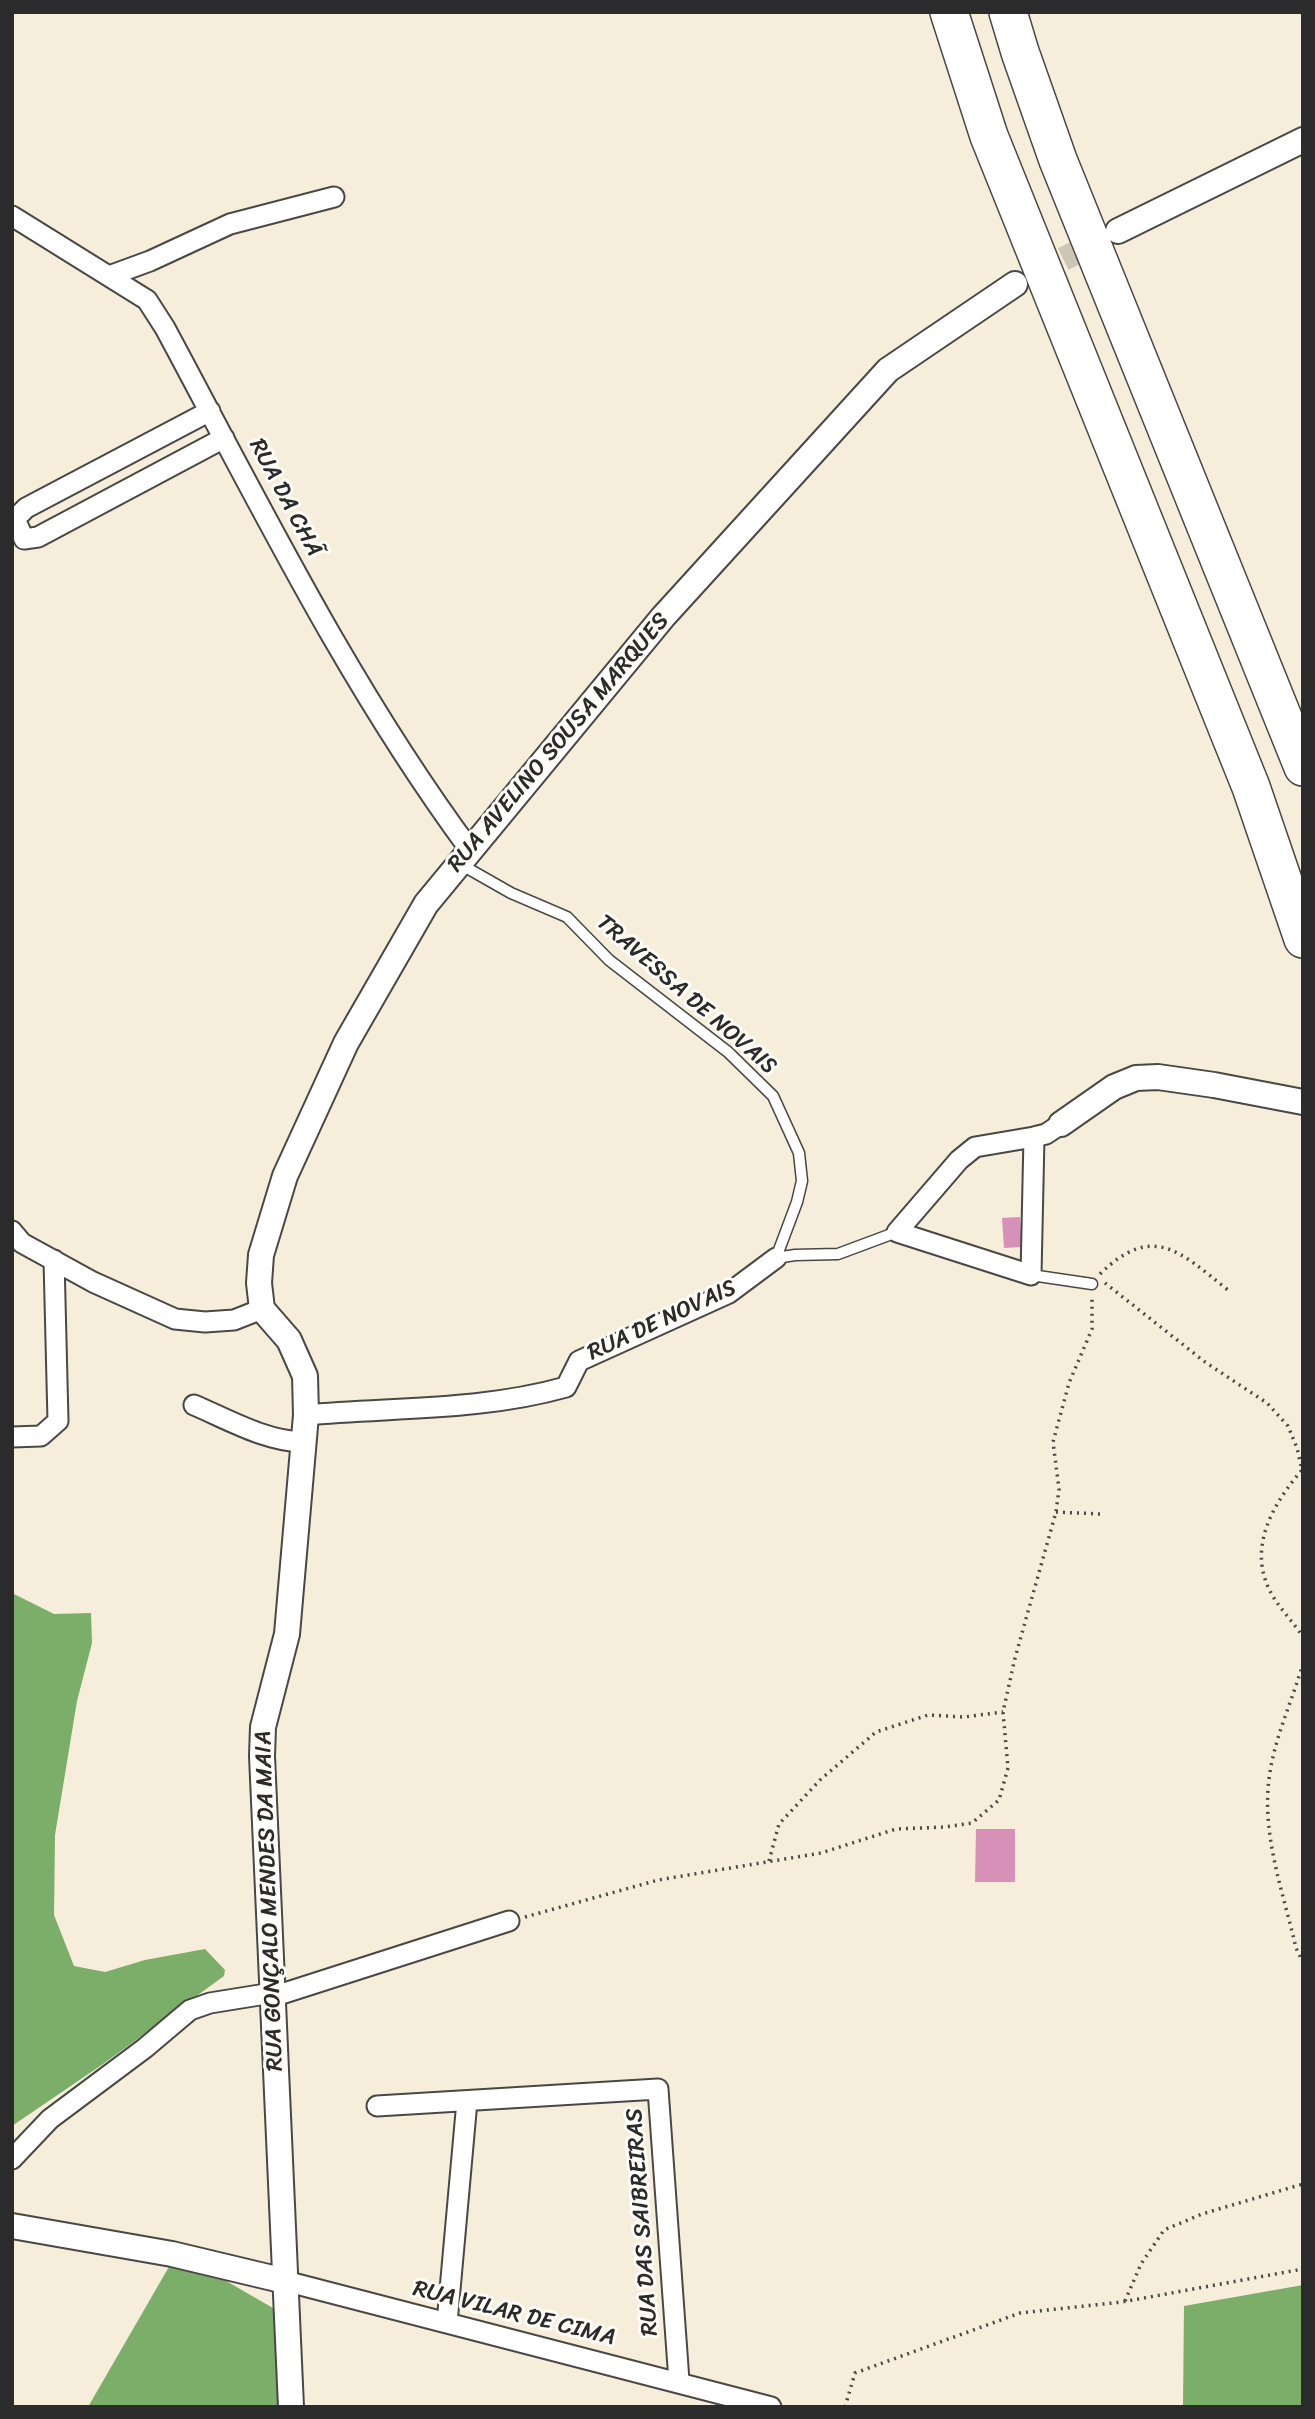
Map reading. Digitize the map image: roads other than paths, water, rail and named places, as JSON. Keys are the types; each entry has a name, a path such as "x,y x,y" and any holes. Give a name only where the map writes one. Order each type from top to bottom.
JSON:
{"highway":[{"path":"949,12 989,136 1251,787 1303,939"},
{"path":"1008,12 1058,160 1303,767"}],"street":[{"path":"1118,231 1303,140"},
{"path":"109,276 150,261 230,224 334,197"},
{"name":"RUA DA CHÃ","path":"12,216 147,300 165,328 330,633 441,811 465,856"},
{"name":"RUA AVELINO SOUSA MARQUES","path":"262,1309 259,1283 261,1255 285,1176 346,1043 426,904 663,617 888,370 1015,284"},
{"path":"210,411 26,508 15,519 24,539 38,537 225,438"},
{"path":"1034,1137 1031,1275 897,1232 960,1160 975,1147 1046,1134 1114,1087 1136,1078 1158,1077 1214,1085 1303,1102"},
{"path":"12,1231 22,1243 93,1282 175,1319 205,1322 234,1320 262,1309"},
{"name":"RUA DE NOVAIS","path":"306,1415 470,1405 531,1397 566,1387 579,1361 729,1293 776,1258"},
{"path":"12,1437 41,1436 58,1421 54,1260"},
{"name":"RUA GONÇALO MENDES DA MAIA","path":"262,1309 289,1340 305,1376 306,1415 287,1634 263,1727 261,1756 291,2407"},
{"path":"194,1405 259,1433 303,1442"},
{"path":"12,2158 50,2119 145,2048 190,2010 210,2003 272,1995 509,1921"},
{"name":"RUA DAS SAIBREIRAS","path":"377,2106 658,2090 679,2381"},
{"path":"447,2323 467,2101"},
{"path":"12,2226 172,2254 285,2281"},
{"name":"RUA VILAR DE CIMA","path":"285,2281 771,2407"}],"lane":[{"name":"TRAVESSA DE NOVAIS","path":"465,856 511,892 567,917 609,960 728,1052 773,1096 799,1153 802,1181 776,1258"},
{"path":"776,1258 838,1254 897,1232"},
{"path":"1031,1275 1095,1280"}],"tunnel":[{"path":"1031,275 1105,238"}]}
